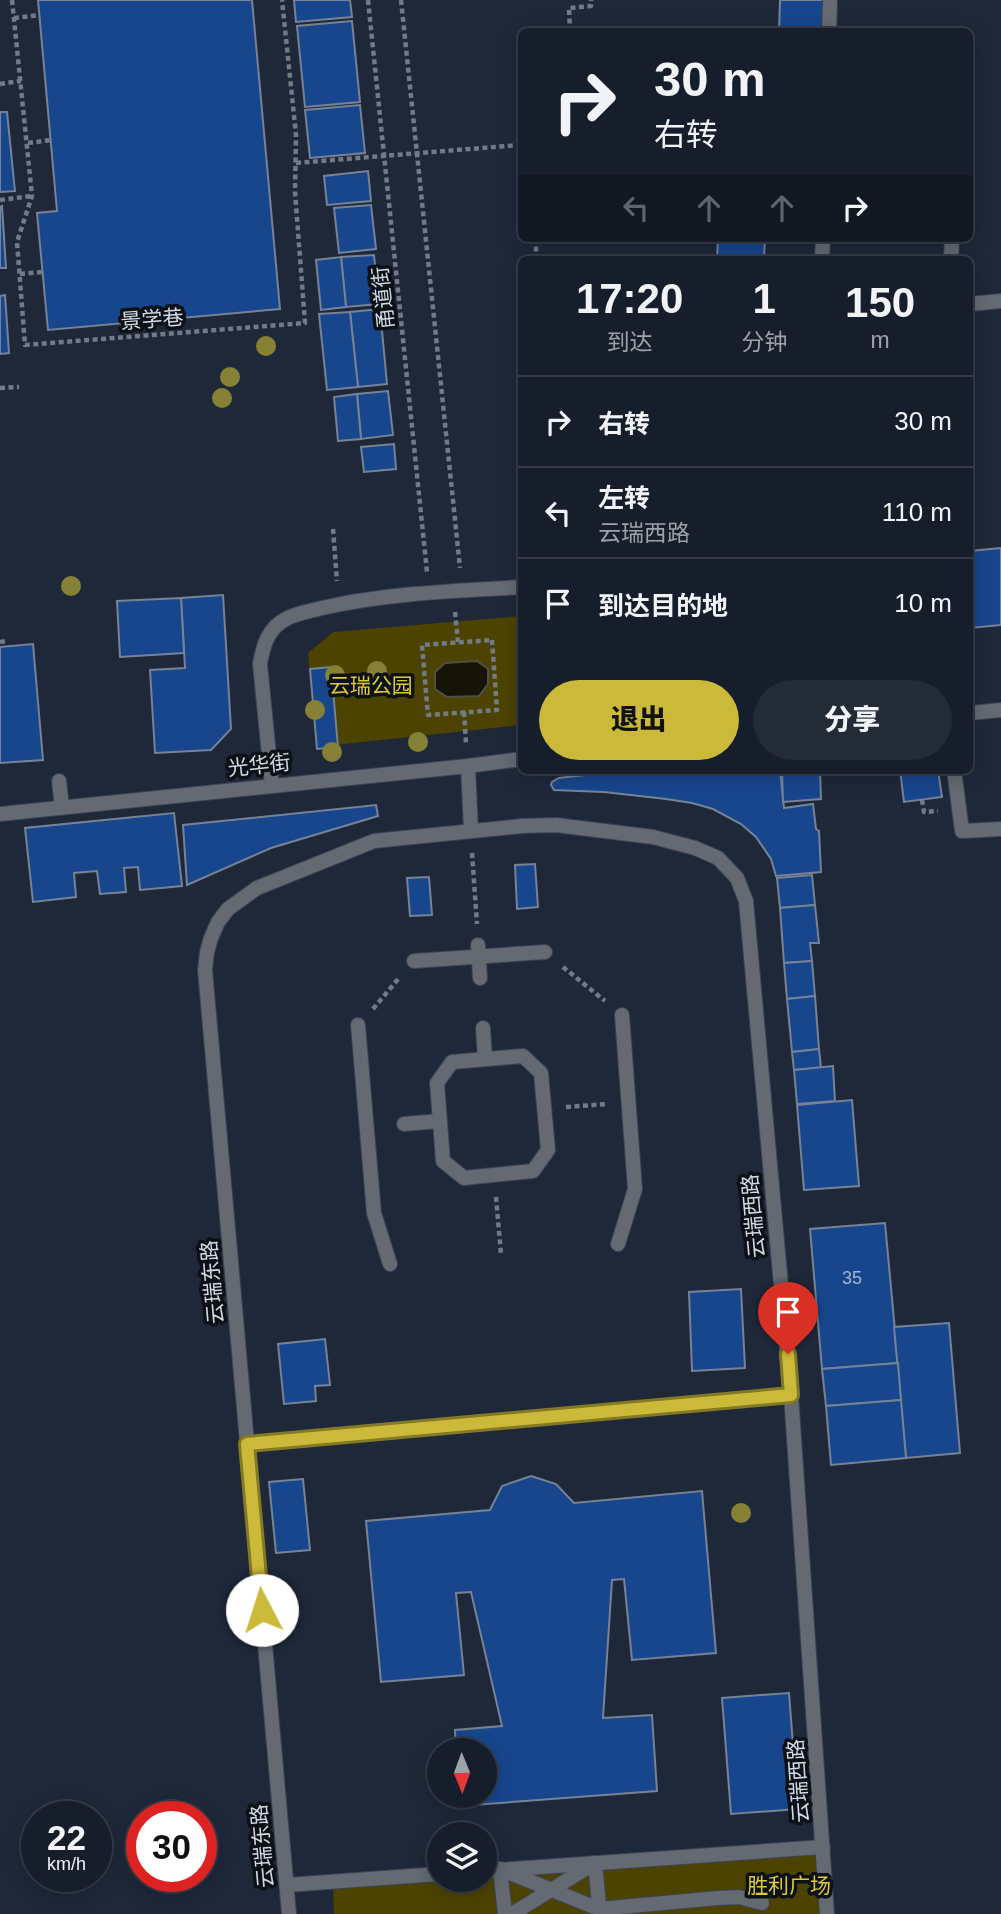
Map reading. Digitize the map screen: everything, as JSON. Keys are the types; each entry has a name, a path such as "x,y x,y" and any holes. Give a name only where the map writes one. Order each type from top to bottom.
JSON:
{"street":[{"path":"829,28 830,0"},
{"path":"973,304 1001,301"},
{"path":"272,785 261,663 263,645 271,632 285,619 339,605 461,590 518,587"},
{"path":"973,713 1001,710"},
{"name":"光华街","path":"0,814 518,760"},
{"path":"468,766 471,831"},
{"path":"955,774 962,831 1001,829"},
{"path":"59,780 62,807"},
{"name":"云瑞西路","path":"471,831 522,825 556,825 653,836 718,858 737,878 746,901 788,1354 827,1914"},
{"name":"云瑞东路","path":"289,1914 205,970 207,952 218,922 229,909 257,888 374,841 471,831"},
{"path":"478,944 480,978"},
{"path":"414,961 478,944 545,953"},
{"path":"618,1244 635,1189 622,1015"},
{"path":"358,1025 374,1213 390,1264"},
{"path":"483,1028 485,1059"},
{"path":"523,1056 541,1073 548,1150 533,1171 464,1178 443,1161 437,1083 452,1062 485,1059 523,1056"},
{"path":"404,1124 440,1121"},
{"path":"247,1444 791,1395"},
{"path":"497,1869 823,1847"},
{"path":"512,1914 595,1863"},
{"path":"595,1863 600,1912"},
{"path":"500,1869 600,1912 718,1898 739,1897 762,1903"},
{"path":"500,1869 505,1914"},
{"path":"287,1885 427,1875"}],"path":[{"name":"景学巷","path":"12,0 33,196 17,242 26,345 306,323 295,192 296,135 282,0"},
{"name":"甬道街","path":"368,0 429,594"},
{"path":"401,0 461,590"},
{"path":"570,28 569,8 591,6 591,0"},
{"path":"14,19 40,15"},
{"path":"0,84 21,81"},
{"path":"27,143 51,140"},
{"path":"296,163 518,145"},
{"path":"0,200 33,196"},
{"path":"20,274 43,271"},
{"path":"0,388 19,387"},
{"path":"333,529 339,605"},
{"path":"492,640 497,710 464,712 428,715 422,645 492,640"},
{"path":"0,642 8,641"},
{"path":"464,712 468,766"},
{"path":"922,800 924,812"},
{"path":"473,869 478,944"},
{"path":"545,953 622,1015"},
{"path":"358,1025 414,961"},
{"path":"545,1109 629,1102"},
{"path":"493,1175 501,1254"}],"green space":[{"name":"云瑞公园","path":"518,616 518,725 316,747 308,653 333,632"},
{"name":"胜利广场","path":"817,1854 821,1914 334,1914 333,1886 427,1880 427,1892 497,1892 497,1875"}],"shaded area":[{"path":"477,661 488,669 488,684 479,696 447,697 435,689 435,672 445,663"}],"building":[{"path":"38,0 252,0 280,309 48,330 37,213 57,211"},
{"path":"294,0 350,0 352,17 296,22"},
{"path":"780,0 828,0 826,28 779,28"},
{"path":"352,21 360,102 305,107 297,26"},
{"path":"360,105 365,153 310,158 305,110"},
{"path":"0,112 7,112 15,191 0,192"},
{"path":"368,171 371,201 327,205 324,176"},
{"path":"371,205 376,249 339,253 334,208"},
{"path":"2,206 6,268 0,268"},
{"path":"718,242 765,242 764,256 717,256"},
{"path":"374,255 379,304 346,307 341,257"},
{"path":"341,257 346,307 321,310 316,260"},
{"path":"5,295 9,353 0,354 0,296"},
{"path":"380,309 387,384 358,387 350,312"},
{"path":"350,312 358,387 327,390 319,314"},
{"path":"388,391 393,435 361,439 357,394"},
{"path":"357,394 361,439 338,441 334,397"},
{"path":"394,444 396,469 364,472 361,447"},
{"path":"1001,548 1001,625 973,628 973,551"},
{"path":"223,595 231,729 211,750 155,753 150,670 185,668 181,598"},
{"path":"181,598 184,653 120,657 117,601"},
{"path":"33,644 43,760 0,763 0,647"},
{"path":"331,667 338,747 317,749 310,669"},
{"path":"594,774 780,774 784,808 813,804 816,829 819,831 821,872 776,876 771,859 756,837 741,824 713,809 666,799 554,790 552,782 559,778"},
{"path":"782,774 820,774 821,799 783,802"},
{"path":"900,774 939,774 942,797 904,802"},
{"path":"376,805 378,816 271,848 187,885 183,825"},
{"path":"174,813 182,886 140,890 138,867 124,868 126,892 100,894 97,871 74,873 76,897 33,902 25,828"},
{"path":"535,864 538,907 517,909 515,865"},
{"path":"812,875 815,905 780,908 777,878"},
{"path":"429,877 432,915 410,916 407,878"},
{"path":"815,905 819,943 810,943 812,961 784,963 780,908"},
{"path":"812,961 815,996 787,999 784,963"},
{"path":"815,996 819,1049 792,1052 787,999"},
{"path":"819,1049 821,1068 794,1070 792,1052"},
{"path":"833,1066 835,1101 797,1104 794,1070"},
{"path":"852,1100 859,1186 804,1190 797,1105"},
{"path":"885,1223 898,1363 822,1369 810,1229"},
{"path":"741,1289 745,1368 692,1371 689,1292"},
{"path":"949,1323 960,1453 906,1458 894,1327"},
{"path":"325,1339 330,1385 315,1386 316,1401 284,1404 278,1344"},
{"path":"898,1363 901,1400 826,1406 822,1369"},
{"path":"901,1400 906,1458 831,1465 826,1406"},
{"path":"531,1476 556,1484 574,1503 702,1491 716,1653 632,1660 624,1579 612,1580 603,1718 652,1715 657,1791 497,1803 497,1738 455,1738 455,1730 502,1726 471,1592 456,1593 464,1675 381,1682 366,1521 490,1510 502,1486"},
{"path":"303,1479 310,1550 276,1553 269,1482"},
{"path":"789,1693 798,1809 731,1814 722,1698"}],"route":[{"path":"262,1610 247,1444 791,1395 788,1354"}]}
